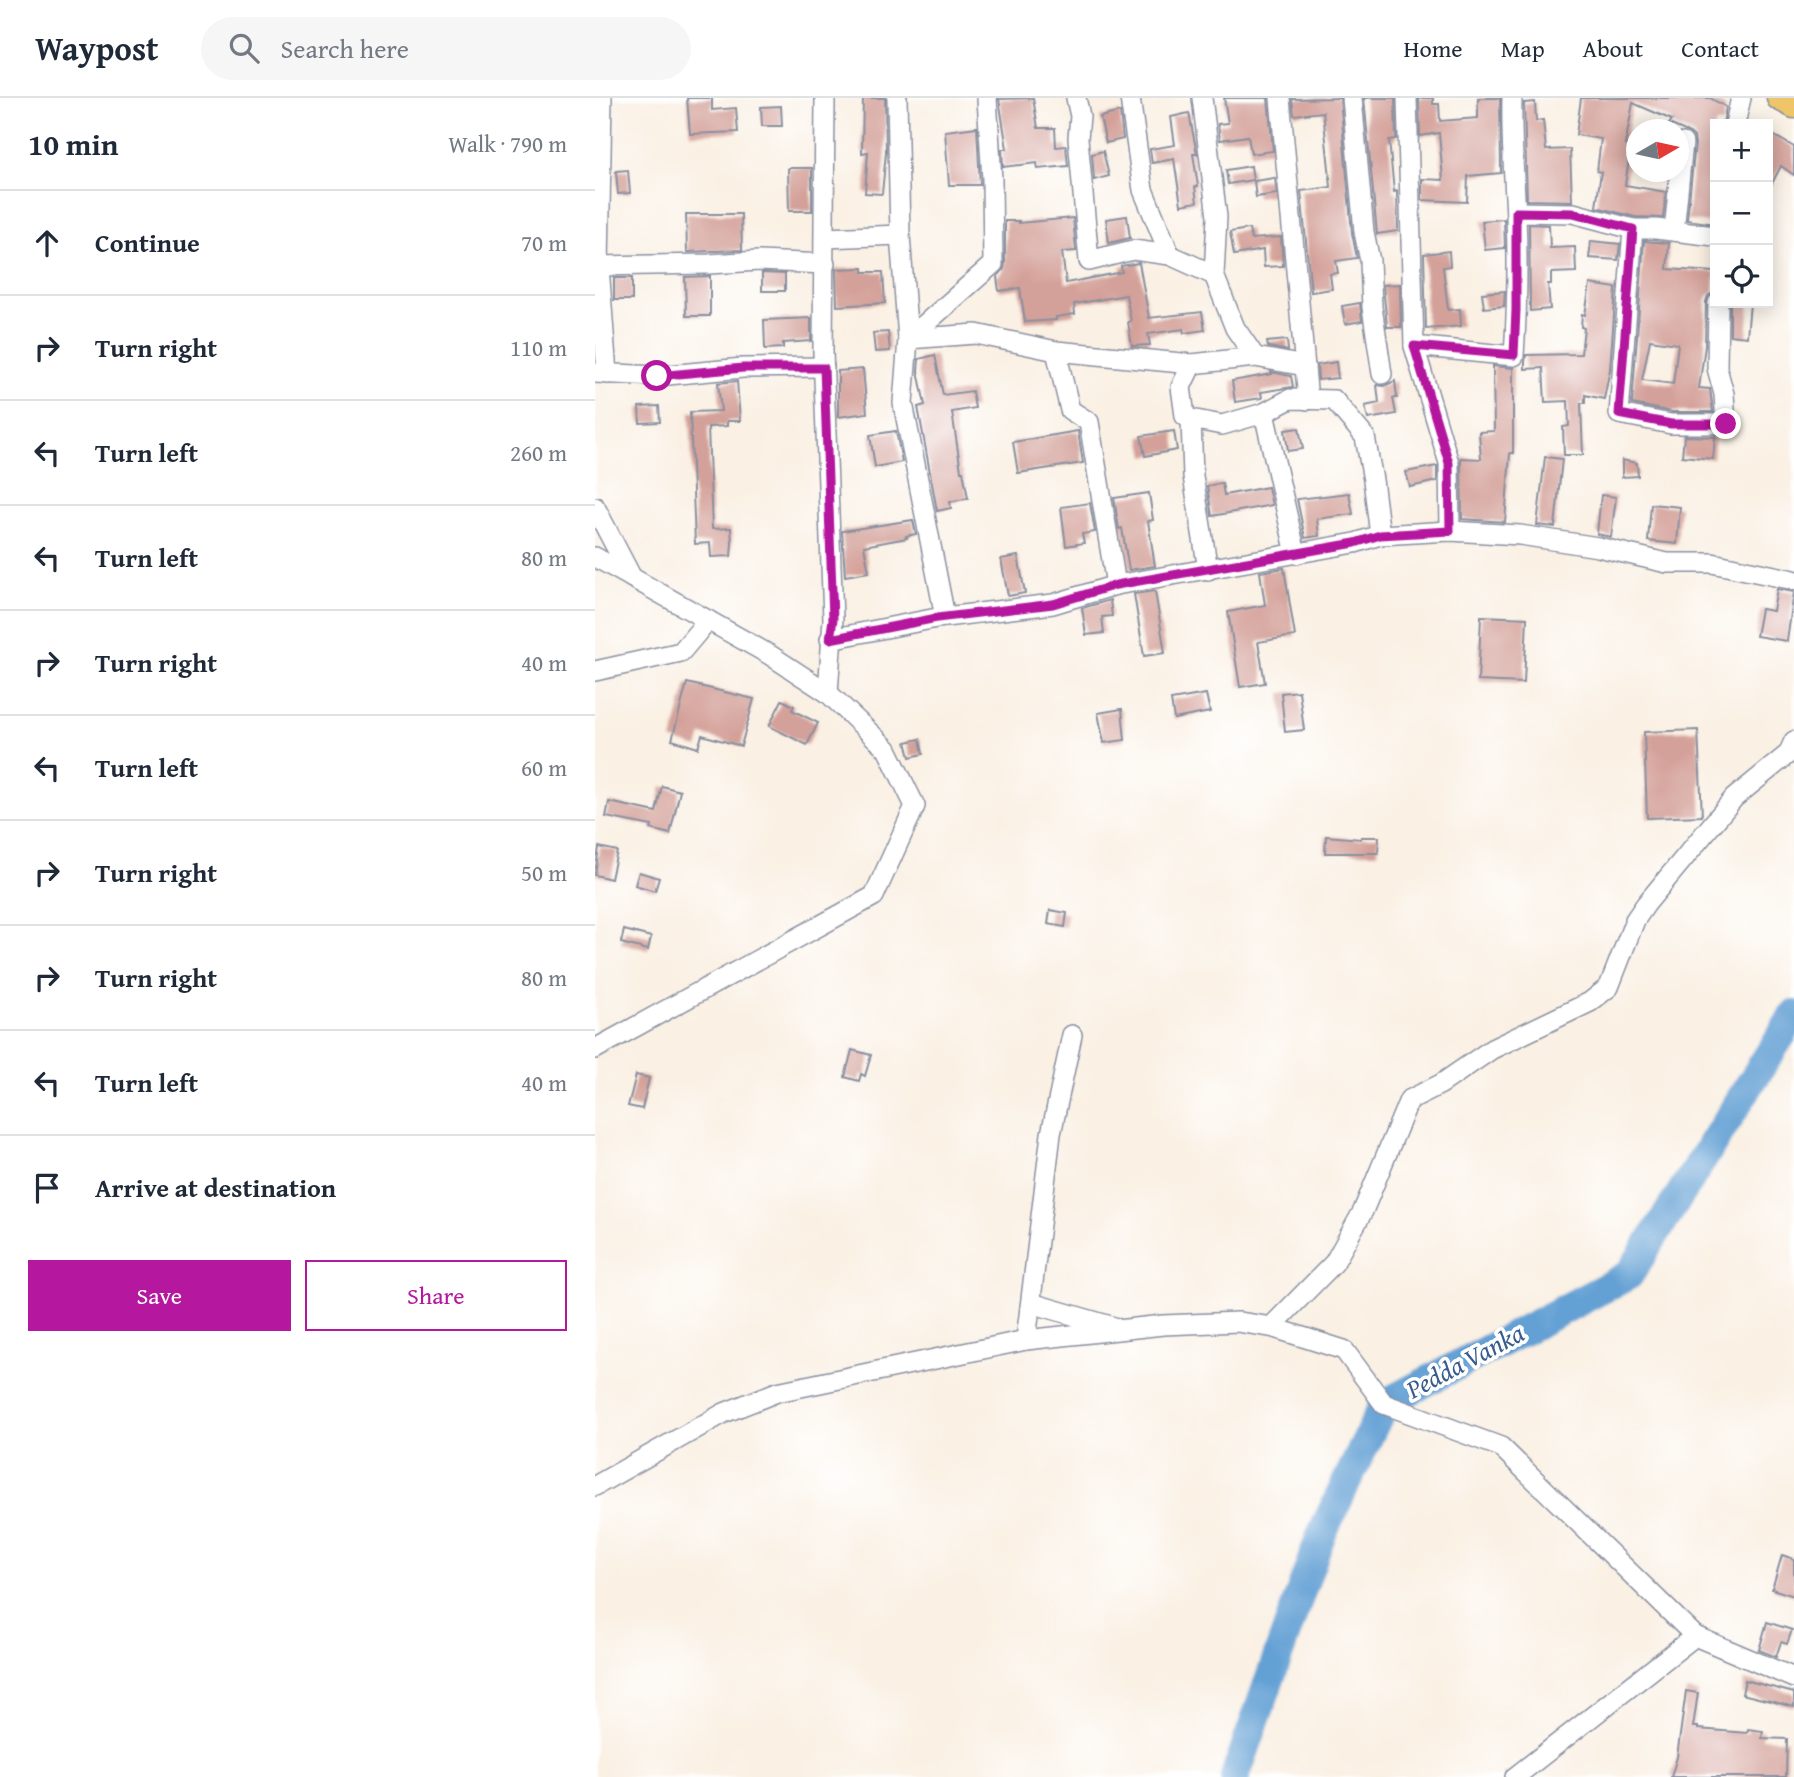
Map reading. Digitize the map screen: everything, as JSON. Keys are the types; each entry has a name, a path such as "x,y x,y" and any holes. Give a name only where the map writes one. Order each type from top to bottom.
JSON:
{"main road":[{"path":"1779,98 1794,106"}],"street":[{"path":"602,98 597,266 601,373 657,376 743,368 824,368"},
{"path":"825,98 824,368 833,619 828,693"},
{"path":"897,98 900,235 908,339 903,403 945,617"},
{"path":"908,339 993,264 987,98"},
{"path":"1076,98 1080,116 1080,163 1089,261 1133,250 1170,255 1214,275"},
{"path":"1130,98 1143,190 1170,255"},
{"path":"1202,98 1217,217 1214,275 1235,328 1255,356"},
{"path":"1280,98 1308,400"},
{"path":"1352,98 1364,232 1370,261 1372,307 1382,374"},
{"path":"1407,98 1414,346 1449,463 1450,531"},
{"path":"1414,346 1514,355 1516,212 1512,98"},
{"path":"1736,119 1741,98"},
{"path":"1674,231 1679,182"},
{"path":"1516,212 1573,213 1633,229 1710,235"},
{"path":"1633,229 1619,414 1671,424 1726,424 1724,394 1717,368 1718,308"},
{"path":"825,238 900,235"},
{"path":"597,266 759,261 825,264"},
{"path":"908,339 976,334 1056,351 1192,364 1255,356 1305,366"},
{"path":"1056,351 1070,410 1089,422 1116,585"},
{"path":"1192,364 1181,387 1185,416 1191,419 1222,425 1264,413 1290,400 1334,400 1365,437 1380,535"},
{"path":"1264,413 1296,554"},
{"path":"1191,419 1193,476 1208,570"},
{"path":"595,507 632,578"},
{"path":"830,639 945,617 1053,604 1116,585 1355,543 1380,535 1450,531 1520,535 1598,547 1667,563 1712,563 1794,580"},
{"path":"595,558 769,654 828,693 887,749 915,806 874,896 595,1049"},
{"path":"595,671 681,652 708,620"},
{"path":"1271,1327 1333,1263 1363,1211 1409,1100 1441,1084 1492,1049 1590,1002 1609,987 1635,920 1646,904 1734,798 1788,754 1794,741"},
{"path":"1026,1340 1051,1134 1072,1035"},
{"path":"1031,1303 1125,1331"},
{"path":"595,1486 724,1413 777,1392 1026,1340 1163,1325 1237,1322 1271,1327 1344,1350 1384,1404 1501,1447 1695,1636 1794,1678"},
{"path":"1515,1777 1695,1636"}],"building":[{"path":"687,98 712,98 712,110 736,108 738,132 690,134"},
{"path":"863,98 885,98 886,152 882,194 865,193 868,152 862,153"},
{"path":"1033,98 1038,128 1055,128 1056,147 1066,146 1068,166 1038,169 1037,163 1003,167 1002,149 1007,149 999,99"},
{"path":"1224,98 1268,98 1273,151 1251,154 1248,136 1220,140 1218,124 1228,123"},
{"path":"1340,98 1352,233 1357,258 1336,261 1338,273 1330,274 1332,289 1311,292 1301,191 1331,187 1323,112 1294,115 1292,99"},
{"path":"1364,98 1395,98 1396,139 1389,140 1394,192 1397,191 1398,231 1377,234"},
{"path":"1419,98 1433,98 1433,104 1439,104 1440,121 1478,118 1478,98 1500,98 1501,173 1468,176 1467,202 1422,200 1422,179 1443,180 1439,133 1420,136"},
{"path":"1581,98 1710,98 1726,107 1724,119 1710,119 1710,223 1687,220 1695,144 1694,137 1689,133 1689,119 1670,119 1633,103 1630,119 1626,119 1625,185 1666,192 1663,218 1635,217 1596,207 1601,172 1597,171 1601,139 1576,135"},
{"path":"1535,102 1536,121 1543,120 1546,150 1570,149 1572,201 1527,200 1524,103"},
{"path":"781,106 782,126 762,126 761,107"},
{"path":"1120,112 1123,139 1106,143 1100,117"},
{"path":"1189,113 1197,154 1193,154 1198,186 1195,187 1197,202 1181,205 1174,159 1152,163 1150,149 1175,145 1171,117"},
{"path":"977,127 980,185 949,185 945,131"},
{"path":"1773,135 1794,147 1794,175 1781,166 1773,181"},
{"path":"1103,151 1109,176 1094,180 1092,154"},
{"path":"1251,166 1253,180 1228,184 1226,170"},
{"path":"788,168 812,168 812,211 789,211"},
{"path":"628,170 630,193 618,194 616,171"},
{"path":"1275,178 1277,194 1256,197 1254,181"},
{"path":"686,214 741,214 742,250 687,252"},
{"path":"1127,216 1130,238 1109,243 1106,219"},
{"path":"1073,218 1076,251 1062,252 1066,283 1122,272 1121,266 1139,263 1149,318 1202,312 1205,330 1184,333 1183,329 1148,334 1150,345 1132,346 1126,295 1074,304 1075,314 1056,317 1056,320 1025,322 1020,288 999,291 997,277 1005,264 1005,221 1019,223"},
{"path":"1504,219 1505,248 1485,250 1482,221"},
{"path":"1529,224 1549,225 1550,248 1575,247 1576,272 1551,273 1551,284 1548,284 1550,309 1530,311"},
{"path":"1249,229 1251,239 1281,237 1283,266 1264,267 1263,250 1234,255 1230,232"},
{"path":"1591,241 1620,244 1618,260 1589,258"},
{"path":"1644,241 1669,243 1667,269 1710,272 1710,295 1706,302 1705,346 1699,388 1710,389 1713,412 1672,412 1632,404","holes":["1650,340 1678,344 1673,384 1642,380"]},
{"path":"1449,251 1450,266 1443,267 1448,310 1460,309 1461,326 1426,329 1424,254"},
{"path":"863,268 863,272 883,272 885,303 837,306 836,269"},
{"path":"762,273 785,274 785,291 762,291"},
{"path":"710,276 710,316 686,316 685,277"},
{"path":"614,278 632,278 632,300 614,300"},
{"path":"1400,284 1401,327 1387,327 1383,285"},
{"path":"1590,284 1616,288 1610,369 1604,399 1585,395 1585,403 1581,403 1583,455 1564,455 1563,427 1569,426 1568,401 1545,402 1543,368 1525,369 1526,355 1581,354 1584,328 1581,327 1582,314 1585,315"},
{"path":"1505,291 1504,306 1484,308 1482,293"},
{"path":"1360,303 1362,321 1345,324 1342,306"},
{"path":"1730,308 1750,308 1747,337 1730,335"},
{"path":"811,318 811,341 783,343 783,348 765,349 764,320"},
{"path":"888,332 890,351 875,352 873,333"},
{"path":"1287,340 1288,351 1268,347 1267,342"},
{"path":"935,355 943,395 972,391 975,408 952,412 968,498 950,502 951,508 937,511 918,407 925,405 918,371 919,359"},
{"path":"1336,362 1338,378 1318,380 1317,365"},
{"path":"1493,366 1513,368 1513,453 1510,453 1505,522 1462,519 1461,458 1481,459 1479,432 1494,431"},
{"path":"863,369 867,413 838,417 838,371"},
{"path":"1271,372 1291,376 1293,387 1261,392 1262,398 1235,402 1232,381 1272,374"},
{"path":"737,381 740,421 727,421 727,426 708,427 712,529 731,528 732,543 731,556 711,557 710,543 695,544 690,412 721,411 718,383"},
{"path":"1395,381 1397,398 1393,398 1396,414 1368,419 1365,406 1379,403 1377,385 1384,386"},
{"path":"659,406 660,422 640,423 639,407"},
{"path":"1299,428 1303,449 1288,451 1285,430"},
{"path":"896,431 902,462 875,467 870,435"},
{"path":"1078,431 1083,463 1018,473 1013,442"},
{"path":"1174,431 1177,450 1145,456 1141,436"},
{"path":"1684,436 1715,437 1713,459 1682,456"},
{"path":"1545,457 1562,459 1555,527 1537,525"},
{"path":"1622,460 1637,463 1638,476 1622,477"},
{"path":"1437,466 1437,481 1410,487 1406,472"},
{"path":"1222,483 1224,495 1268,487 1272,505 1212,516 1207,486"},
{"path":"1149,493 1153,520 1148,521 1155,566 1129,570 1114,498"},
{"path":"1349,493 1353,514 1317,519 1319,536 1305,538 1297,499"},
{"path":"1601,495 1616,497 1611,537 1597,534"},
{"path":"1090,503 1095,532 1082,534 1084,543 1066,546 1061,507"},
{"path":"1651,504 1680,507 1677,544 1648,541"},
{"path":"913,520 916,534 864,546 869,572 845,576 842,531"},
{"path":"1018,556 1025,593 1008,596 1001,559"},
{"path":"1284,568 1295,636 1258,642 1265,683 1240,687 1228,612 1265,605 1260,572"},
{"path":"1777,589 1794,592 1787,641 1756,636 1761,609 1773,611"},
{"path":"1155,591 1165,653 1144,656 1134,594"},
{"path":"1110,600 1112,616 1102,617 1104,633 1086,635 1082,608"},
{"path":"1481,616 1527,618 1524,683 1478,681"},
{"path":"687,683 754,699 741,746 702,735 698,748 672,740"},
{"path":"1299,691 1304,730 1285,732 1281,693"},
{"path":"1206,694 1210,712 1174,719 1171,700"},
{"path":"782,700 794,706 792,710 818,723 807,745 769,726"},
{"path":"1122,709 1125,740 1104,743 1098,713"},
{"path":"1698,730 1702,816 1647,818 1644,732"},
{"path":"920,739 923,754 910,757 906,742"},
{"path":"662,786 680,791 670,834 651,829 652,826 606,817 609,802 656,812"},
{"path":"1326,836 1361,839 1379,837 1378,853 1325,853"},
{"path":"599,847 617,851 611,879 595,875"},
{"path":"639,872 659,878 655,891 635,885"},
{"path":"1050,910 1067,913 1065,927 1048,924"},
{"path":"624,930 651,937 648,950 621,943"},
{"path":"852,1050 871,1055 865,1076 861,1074 859,1081 845,1077"},
{"path":"636,1075 649,1078 642,1109 628,1106"},
{"path":"1782,1555 1794,1559 1794,1596 1772,1589"},
{"path":"1767,1622 1792,1630 1787,1644 1781,1642 1776,1657 1759,1650"},
{"path":"1745,1680 1794,1693 1794,1707 1742,1694"},
{"path":"1686,1691 1698,1693 1693,1727 1747,1733 1748,1729 1763,1731 1762,1738 1787,1739 1786,1777 1671,1777 1677,1757"}],"waterway":[{"name":"Pedda Vanka","path":"1235,1777 1321,1535 1384,1404 1629,1275 1794,1015"}],"route":[{"path":"657,376 743,368 824,368 833,619 830,639 937,618 1053,604 1116,585 1355,543 1380,535 1450,531 1449,463 1414,346 1514,355 1516,212 1573,213 1633,229 1619,414 1671,424 1726,424"}]}
